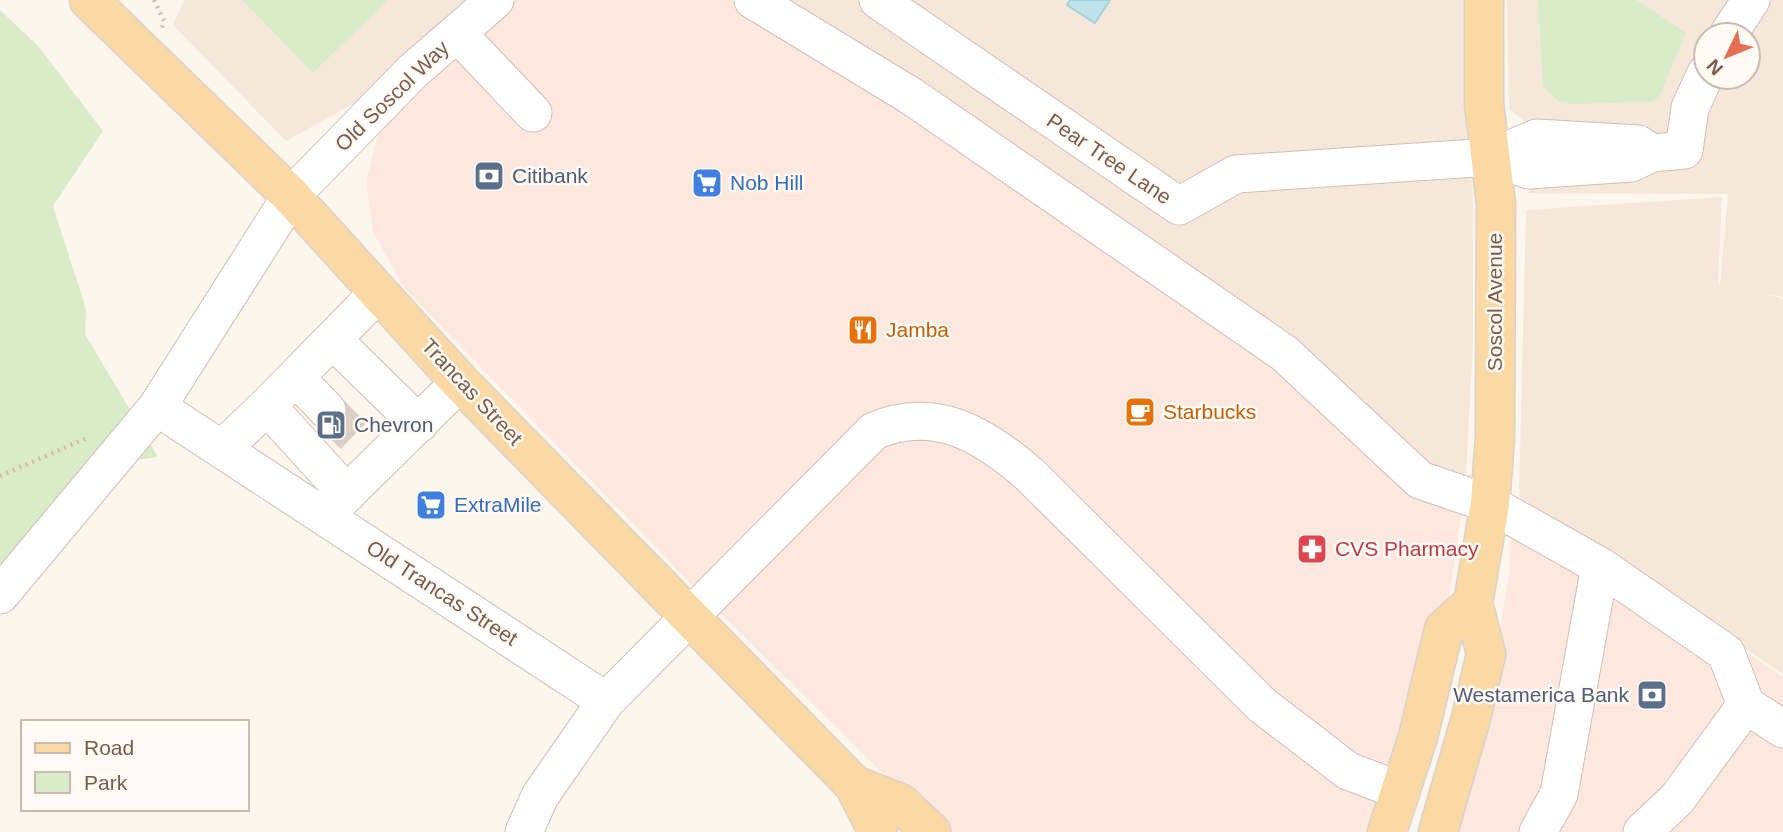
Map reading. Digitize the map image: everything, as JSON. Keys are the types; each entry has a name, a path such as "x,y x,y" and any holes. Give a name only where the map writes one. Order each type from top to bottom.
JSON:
{"main road":[{"name":"Soscol Avenue","path":"1438,832 1471,718 1486,654 1473,603 1490,504 1495,437 1496,204 1484,103 1485,0"},
{"name":"Trancas Street","path":"99,9 291,196 460,382 699,609 854,785 878,832"},
{"path":"1387,832 1436,671 1444,629 1473,603"},
{"path":"1414,832 1449,706 1445,681 1436,671"},
{"name":"Trancas Street","path":"854,785 900,803 931,832"}],"street":[{"name":"Old Soscol Way","path":"0,595 157,407 291,196 414,71 495,0"},
{"path":"753,0 911,96 1284,353 1420,480 1490,504 1601,566 1726,653 1746,705 1783,729"},
{"name":"Pear Tree Lane","path":"878,0 1179,206 1236,174 1492,157 1529,170 1631,163 1652,153 1684,150 1690,108 1698,91"},
{"path":"1737,21 1751,0"},
{"path":"457,33 533,113"},
{"path":"222,449 334,341 379,292"},
{"path":"334,341 419,424"},
{"path":"296,378 327,410"},
{"path":"267,406 336,505 370,451 419,424 460,382"},
{"name":"Old Trancas Street","path":"157,407 222,449 336,505 606,701"},
{"path":"524,832 540,796 606,701 874,431 892,424 920,422 963,428 996,446 1029,474 1262,705 1348,771 1401,790"},
{"path":"1538,832 1559,794 1601,566"},
{"path":"1642,832 1677,799 1746,705"}],"path":[{"path":"0,476 97,433"}],"shaded area":[{"path":"184,0 495,0 413,71 286,141 173,25"},
{"path":"495,0 788,0 1465,492 1444,629 1387,832 942,832 707,600 405,289 373,232 366,181 379,132 413,71"},
{"path":"788,0 1464,0 1473,204 1473,343 1465,492"},
{"path":"1507,0 1783,0 1783,297 1766,294 1783,299 1783,674 1519,496 1526,210 1722,197 1720,285 1728,194 1528,193 1536,175 1527,123 1509,109"},
{"path":"1519,496 1783,677 1783,832 1438,832 1499,636 1509,573 1513,506"}],"green space":[{"path":"242,0 388,0 313,73"},
{"path":"1538,0 1636,0 1686,33 1660,95 1652,102 1559,102 1543,86"},
{"path":"0,10 39,47 103,131 53,206 86,309 85,334 158,457 98,465 0,574"}],"water":[{"path":"1070,0 1110,0 1095,23 1067,5"}],"tunnel":[{"path":"327,410 359,441"}],"place":[{"name":"Citibank","path":"489,176"},
{"name":"Nob Hill","path":"707,183"},
{"name":"Jamba","path":"863,330"},
{"name":"Starbucks","path":"1140,412"},
{"name":"Chevron","path":"331,425"},
{"name":"ExtraMile","path":"431,505"},
{"name":"CVS Pharmacy","path":"1312,549"},
{"name":"Westamerica Bank","path":"1652,695"}]}
